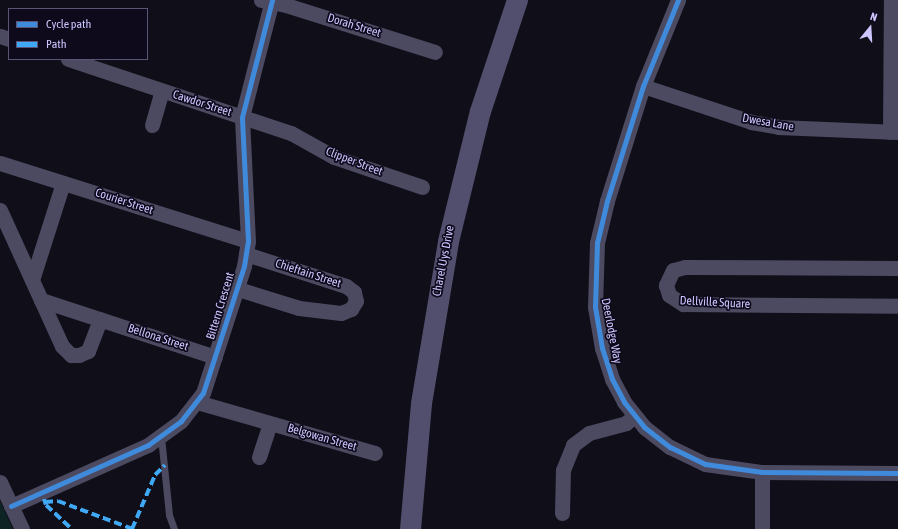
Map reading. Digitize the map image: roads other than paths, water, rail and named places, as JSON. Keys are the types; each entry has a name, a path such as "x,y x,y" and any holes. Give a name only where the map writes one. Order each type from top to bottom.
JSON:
{"main road":[{"name":"Charel Uys Drive","path":"410,529 421,403 448,241 480,111 517,0"}],"street":[{"name":"Deerlodge Way","path":"678,0 643,86 601,221 594,286 599,332 606,364 618,391 634,416 655,436 687,456 724,468 762,472 898,473"},
{"path":"891,0 894,132"},
{"name":"Dorah Street","path":"268,1 435,52"},
{"name":"Bittern Crescent","path":"11,506 118,459 161,437 181,421 197,402 215,357 238,289 247,248 242,117 268,1"},
{"name":"Cawdor Street","path":"71,60 242,117"},
{"name":"Dwesa Lane","path":"643,86 751,122 778,127 894,132"},
{"name":"Cawdor Street","path":"152,125 162,91"},
{"name":"Clipper Street","path":"242,117 291,133 334,157 422,187"},
{"name":"Courier Street","path":"0,163 63,183 247,248"},
{"path":"32,280 63,183"},
{"path":"0,210 62,346 71,355 79,356 88,351 100,319"},
{"name":"Chieftain Street","path":"238,289 299,308 341,313 351,309 356,301 354,292 346,286 247,248"},
{"name":"Dellville Square","path":"898,268 685,266 673,270 666,285 669,295 683,304 898,306"},
{"name":"Bellona Street","path":"41,300 215,357"},
{"name":"Belgowan Street","path":"197,402 270,424 316,434 375,453"},
{"path":"562,513 563,470 573,445 589,433 626,423 634,416"},
{"path":"259,457 270,424"},
{"path":"762,472 762,529"},
{"path":"0,482 22,529"}],"lane":[{"path":"161,437 169,514 174,529"}]}
